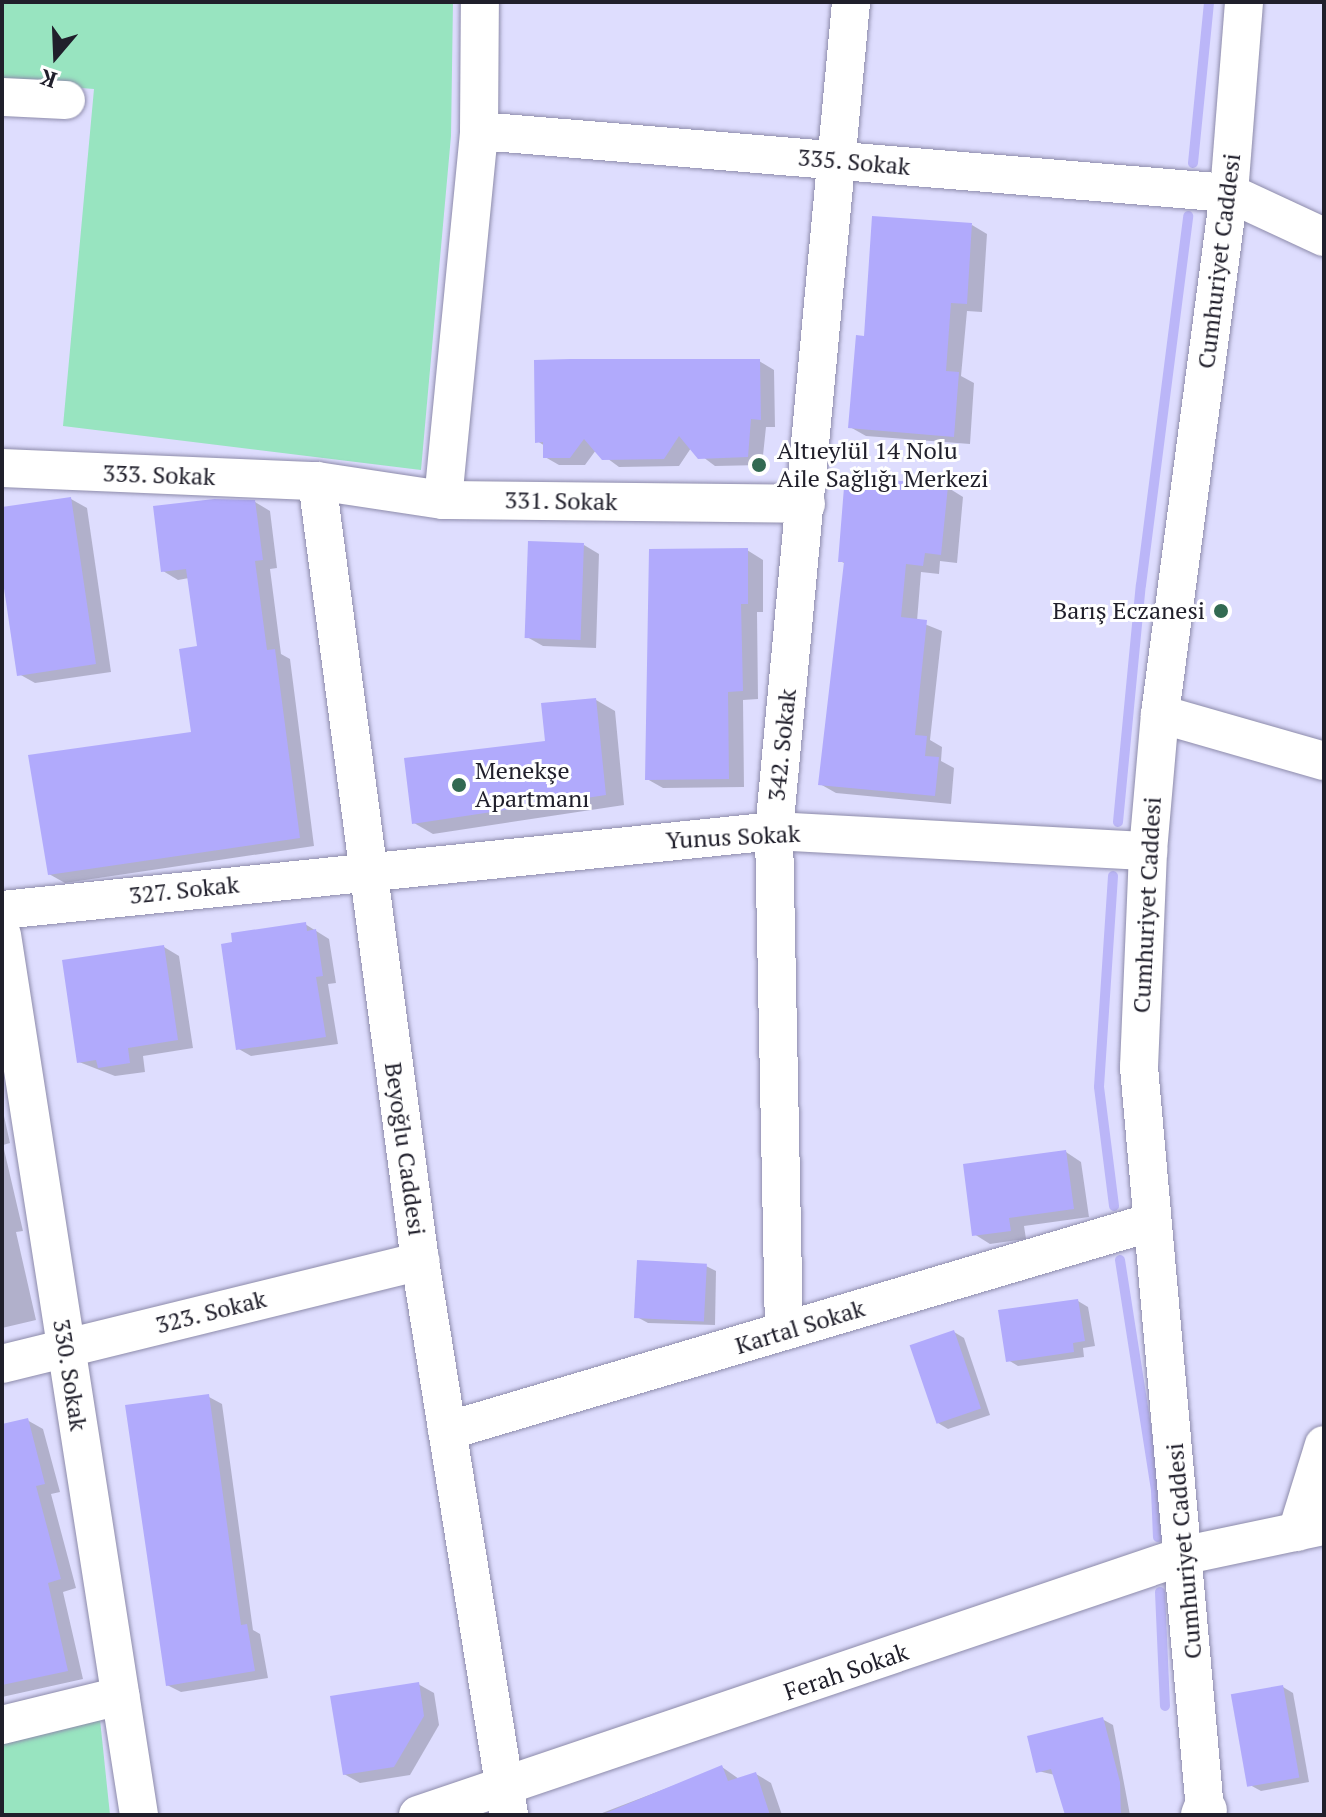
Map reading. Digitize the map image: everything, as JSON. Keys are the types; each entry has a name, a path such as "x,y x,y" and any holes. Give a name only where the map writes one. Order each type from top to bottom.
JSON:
{"street":[{"path":"443,500 479,131 480,2"},
{"name":"342. Sokak","path":"784,1331 774,831 840,161 851,2"},
{"name":"Cumhuriyet Caddesi","path":"1205,1813 1186,1555 1139,1067 1148,851 1160,714 1229,193 1244,2"},
{"path":"2,97 66,100"},
{"name":"335. Sokak","path":"479,131 1229,193"},
{"path":"1229,193 1324,237"},
{"name":"333. Sokak","path":"2,468 317,481"},
{"name":"331. Sokak","path":"317,481 443,500 806,504"},
{"name":"Beyoğlu Caddesi","path":"317,481 420,1261 507,1801"},
{"path":"1160,714 1324,761"},
{"name":"Yunus Sokak","path":"367,870 774,831 1148,851"},
{"name":"327. Sokak","path":"2,910 367,870"},
{"name":"330. Sokak","path":"2,935 8,1012 139,1815"},
{"name":"Kartal Sokak","path":"447,1431 1152,1222"},
{"name":"323. Sokak","path":"2,1364 420,1261"},
{"path":"1311,1529 1324,1445"},
{"name":"Ferah Sokak","path":"418,1815 507,1801 1186,1555 1311,1529"},
{"path":"2,1725 120,1696"}],"green space":[{"path":"2,2 453,2 451,136 421,470 63,426 94,89 2,82"},
{"path":"99,1710 110,1815 2,1815 2,1735"}],"building":[{"path":"872,216 972,223 967,304 951,303 946,371 959,372 954,437 848,428 856,335 864,336"},
{"path":"760,359 761,420 751,419 748,457 698,459 679,436 664,459 602,460 584,439 570,458 543,458 543,442 535,443 534,360"},
{"path":"845,475 948,486 941,555 925,553 923,566 906,564 901,617 927,620 915,735 927,736 925,756 939,757 935,796 818,785 844,562 838,562"},
{"path":"71,497 96,664 17,676 2,575 2,507"},
{"path":"214,499 255,500 263,560 255,561 267,650 275,649 300,838 48,875 28,755 191,732 179,649 197,646 186,569 161,572 153,506"},
{"path":"528,541 584,543 581,640 525,638"},
{"path":"748,548 748,604 741,604 743,691 728,692 729,779 645,780 649,549"},
{"path":"596,698 606,795 412,824 404,758 545,741 541,703"},
{"path":"306,922 307,931 316,929 323,976 316,977 326,1037 236,1050 221,944 232,942 231,933"},
{"path":"164,945 178,1040 128,1048 130,1063 98,1068 96,1060 77,1063 62,960"},
{"path":"1066,1150 1074,1209 1009,1218 1011,1231 972,1236 963,1164"},
{"path":"637,1260 707,1264 704,1322 634,1318"},
{"path":"1078,1299 1085,1341 1073,1343 1074,1352 1006,1362 998,1310"},
{"path":"954,1330 981,1408 937,1424 910,1345"},
{"path":"209,1394 241,1625 247,1624 255,1671 166,1686 125,1405"},
{"path":"28,1418 45,1484 36,1486 61,1579 48,1583 68,1671 2,1685 2,1424"},
{"path":"419,1682 424,1716 394,1767 343,1775 330,1696"},
{"path":"1283,1685 1299,1778 1247,1787 1231,1694"},
{"path":"1103,1717 1120,1782 1121,1815 1065,1815 1051,1769 1036,1773 1027,1736"},
{"path":"722,1765 728,1781 756,1772 770,1815 601,1815"}],"waterway":[{"path":"1193,163 1209,2"},
{"path":"1118,822 1141,585 1188,216"},
{"path":"1113,876 1099,1087 1114,1206"},
{"path":"1120,1260 1156,1490 1158,1537"},
{"path":"1160,1592 1165,1706"}],"place":[{"name":"Altıeylül 14 Nolu Aile Sağlığı Merkezi","path":"759,465"},
{"name":"Barış Eczanesi","path":"1221,611"},
{"name":"Menekşe Apartmanı","path":"459,785"}]}
